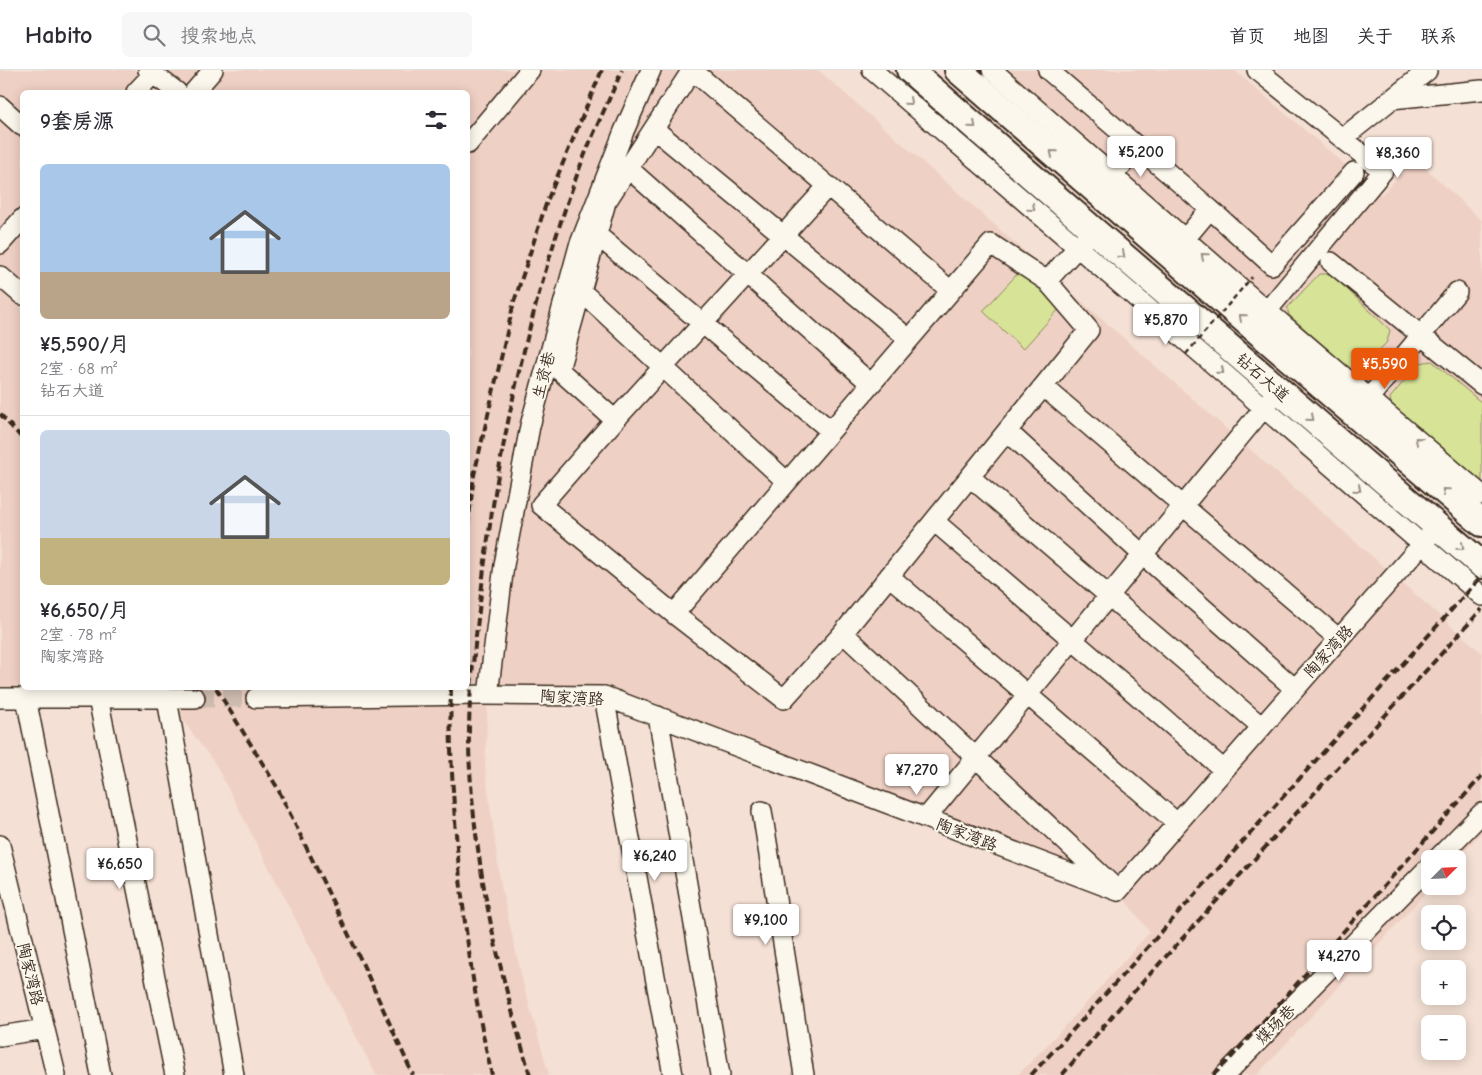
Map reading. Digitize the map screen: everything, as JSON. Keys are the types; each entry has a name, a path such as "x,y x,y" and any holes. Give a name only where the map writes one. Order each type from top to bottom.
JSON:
{"highway":[{"name":"钻石大道","path":"910,70 1086,239 1430,535 1482,565"},
{"name":"钻石大道","path":"958,70 1123,199 1291,345 1482,523"}],"street":[{"path":"196,90 213,70"},
{"path":"470,142 530,70"},
{"name":"生资巷","path":"488,695 504,565 530,426 578,246 624,131 652,70"},
{"path":"616,420 559,370 606,202 692,70 951,291"},
{"path":"872,70 1086,239 1047,281"},
{"path":"992,70 1113,176 1123,199 1185,239 1267,311 1291,345 1369,398 1482,495"},
{"path":"1048,70 1272,264 1354,172"},
{"path":"1256,70 1383,171 1267,311"},
{"path":"1343,138 1427,71 1425,70"},
{"path":"137,90 150,72 174,90"},
{"path":"1392,99 1482,90"},
{"path":"0,106 20,124"},
{"path":"654,129 910,339"},
{"path":"1113,176 1138,147"},
{"path":"628,168 871,384"},
{"path":"674,614 991,244 1047,281 1089,330 843,632 784,699 674,614 541,505 828,186"},
{"path":"1185,239 1210,209"},
{"path":"0,244 20,221"},
{"path":"597,235 831,430"},
{"path":"1331,262 1482,385"},
{"path":"0,276 20,293"},
{"path":"581,291 787,482"},
{"path":"1369,398 1457,292"},
{"path":"1044,386 1339,640"},
{"path":"926,818 1271,399"},
{"path":"1007,432 1294,689"},
{"path":"970,476 1262,727"},
{"path":"934,521 1224,770"},
{"path":"1430,535 1482,596"},
{"name":"陶家湾路","path":"256,698 488,695 604,696 1118,891 1430,535"},
{"path":"889,576 1177,823"},
{"path":"843,632 1118,891"},
{"path":"604,696 674,1075"},
{"path":"0,698 195,698"},
{"path":"26,698 101,1075"},
{"path":"98,698 175,1075"},
{"path":"166,699 234,1075"},
{"path":"658,716 720,1075"},
{"path":"762,811 804,1075"},
{"path":"1446,850 1482,814"},
{"name":"陶家湾路","path":"0,845 56,1075"},
{"name":"煤场巷","path":"1225,1075 1421,875"},
{"path":"0,1036 45,1029"}],"path":[{"path":"1186,354 1252,277"}],"shaded area":[{"path":"0,70 818,70 1482,653 1482,832 1465,850 1421,850 1421,895 1424,895 1257,1075 1018,1075 1070,1021 1150,932 1118,891 604,696 488,695 485,768 501,886 523,983 549,1075 376,1075 216,765 167,699 0,698"},
{"path":"995,70 1234,70 1381,195 1416,159 1482,221 1482,515"}],"green space":[{"path":"1020,271 1060,308 1023,349 983,311"},
{"path":"1319,274 1331,274 1390,330 1387,342 1362,368 1353,371 1289,315 1287,308"},
{"path":"1432,361 1482,403 1482,484 1392,407 1390,398 1419,363"}],"tunnel":[{"path":"195,698 256,698"}],"railway":[{"path":"470,508 474,475 514,302 547,201 602,70"},
{"path":"530,1075 499,960 480,865 470,770 471,682 496,488 505,435 529,329 559,226 577,175 622,70"},
{"path":"0,414 20,436"},
{"path":"1031,1075 1482,576"},
{"path":"1062,1075 1120,1007 1482,609"},
{"path":"217,690 277,787 359,956 413,1075"},
{"path":"451,690 452,768 466,933 492,1075"},
{"path":"1213,1075 1228,1061 1482,776"}]}
